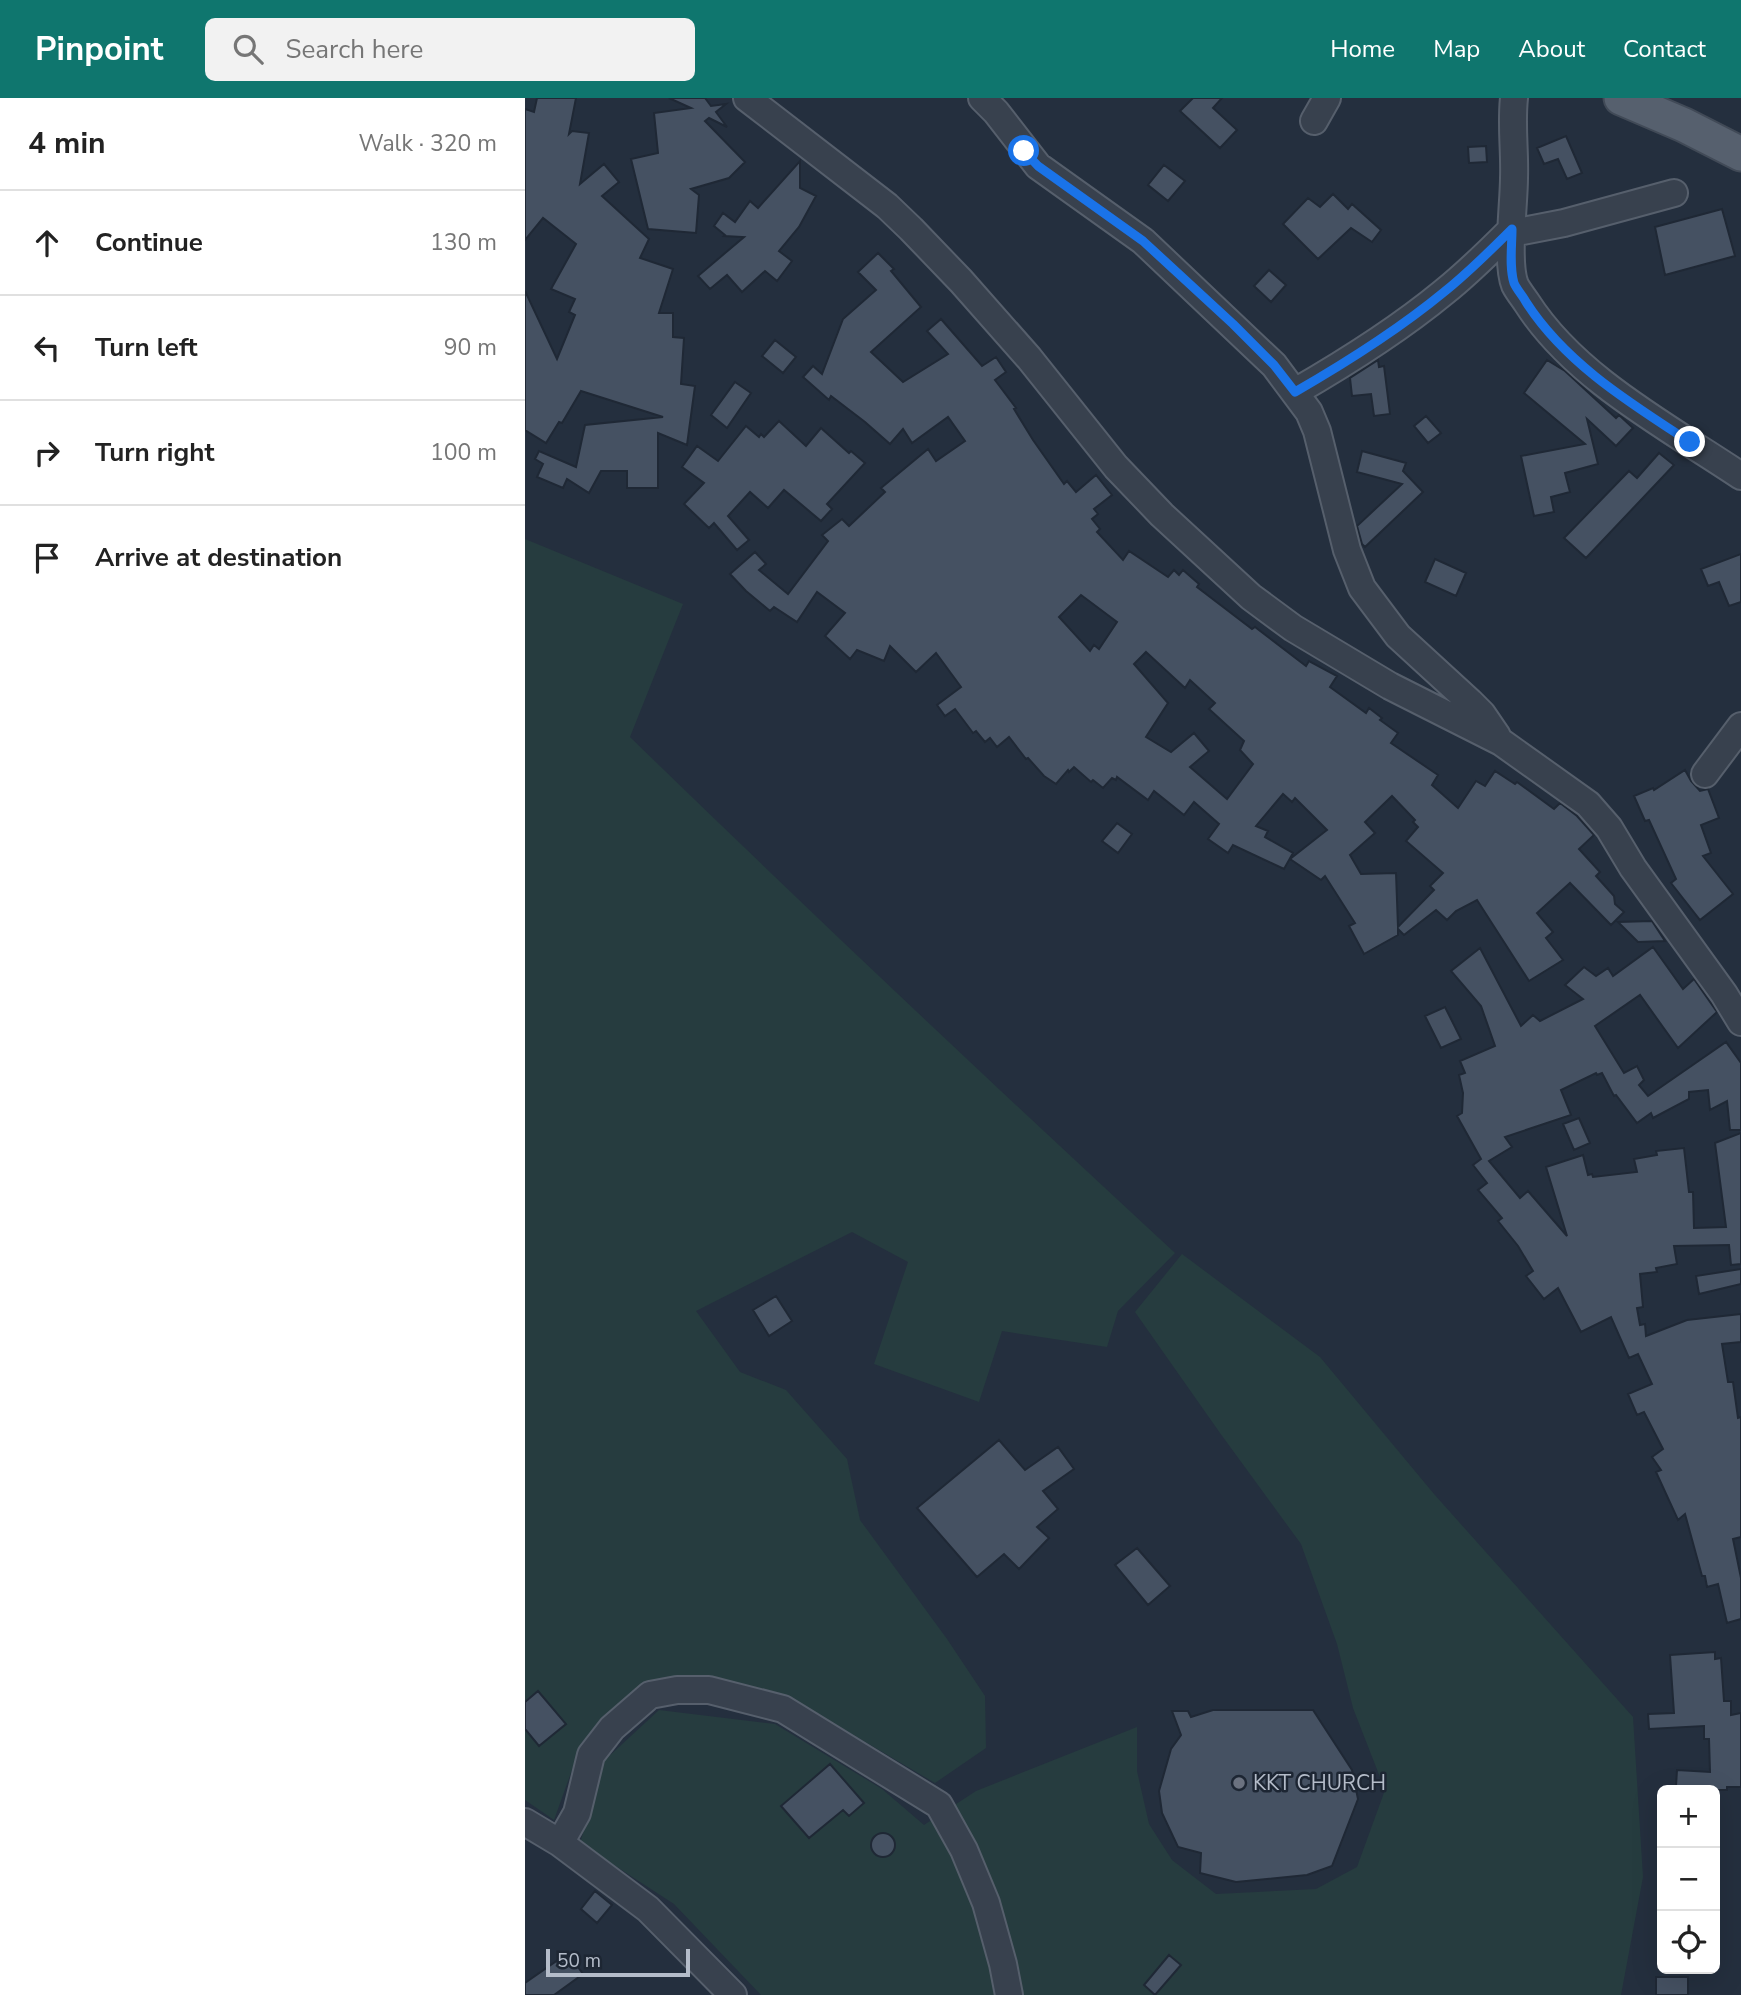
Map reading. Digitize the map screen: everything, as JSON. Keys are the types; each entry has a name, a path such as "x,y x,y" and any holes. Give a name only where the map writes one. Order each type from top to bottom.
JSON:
{"main road":[{"path":"1621,98 1684,125 1741,154"}],"street":[{"path":"747,98 887,206 912,229 1029,358 1116,467 1162,515 1251,597 1293,628 1368,673 1501,742 1588,804 1609,828 1633,868 1724,994 1741,1022"},
{"path":"982,98 1038,166 1143,241 1274,365 1309,412 1317,431 1347,550 1362,588 1398,636 1476,708 1501,742"},
{"path":"1314,121 1327,98"},
{"path":"1514,98 1514,284 1538,321 1597,377 1741,476"},
{"path":"1295,392 1406,322 1512,231 1563,223 1674,193"},
{"path":"1705,774 1741,726"},
{"path":"560,1843 577,1813 591,1755 613,1728 650,1695 677,1690 709,1690 783,1709 939,1805 964,1850 986,1903 1009,1995"},
{"path":"525,1822 560,1843 648,1909 733,1995"}],"green space":[{"path":"525,539 683,604 630,737 1175,1253 1118,1311 1107,1347 1002,1331 979,1402 874,1364 908,1262 852,1232 696,1311 740,1372 786,1390 847,1459 860,1520 985,1696 986,1748 935,1783 794,1700 705,1675 641,1685 582,1742 554,1820 525,1800"},
{"path":"1182,1254 1320,1357 1434,1494 1633,1717 1643,1877 1621,1995 761,1995 674,1904 580,1843 605,1760 659,1710 775,1724 882,1789 924,1825 976,1791 1137,1727 1137,1771 1149,1824 1172,1860 1216,1894 1316,1889 1357,1867 1385,1790 1353,1708 1337,1644 1301,1544 1135,1312"}],"building":[{"path":"537,98 576,98 569,134 572,131 589,133 580,184 604,164 619,182 602,196 649,239 640,258 673,269 659,313 673,313 673,337 684,338 681,384 695,386 687,445 658,433 658,488 627,488 627,471 601,471 589,493 567,479 563,488 537,477 543,464 535,459 539,451 576,467 585,425 663,417 581,391 562,423 559,422 546,443 525,430 525,291 557,359 575,315 569,312 575,299 551,289 576,244 543,218 525,240 525,109 534,112"},
{"path":"669,98 705,98 711,106 726,104 716,112 727,127 709,118 705,121 745,162 729,178 691,189 699,195 696,233 648,229 631,159 658,153 654,113 691,108"},
{"path":"1193,98 1222,98 1213,108 1237,130 1220,148 1180,111"},
{"path":"1566,136 1582,173 1567,179 1558,159 1544,164 1537,148"},
{"path":"1486,146 1487,162 1469,163 1468,147"},
{"path":"800,161 800,188 816,196 799,227 779,251 792,261 777,281 765,271 742,292 727,275 710,289 698,276 744,237 724,236 714,226 723,213 735,222 750,201 758,208"},
{"path":"1164,165 1185,181 1168,201 1148,185"},
{"path":"1333,194 1348,209 1352,204 1381,230 1372,242 1351,228 1318,259 1283,224 1308,198 1320,207"},
{"path":"1722,209 1735,256 1665,275 1655,227"},
{"path":"878,253 894,269 891,271 921,307 871,352 903,382 948,354 927,331 941,319 982,366 996,357 1006,372 995,380 1064,484 1067,481 1076,492 1096,475 1112,495 1094,509 1098,514 1092,519 1100,529 1097,532 1123,560 1129,551 1168,577 1174,570 1179,575 1183,570 1199,584 1197,587 1252,629 1255,627 1306,666 1309,661 1337,676 1330,687 1366,713 1369,708 1398,733 1391,743 1438,775 1432,785 1458,808 1476,781 1485,786 1495,771 1515,784 1517,782 1554,809 1560,803 1577,816 1594,835 1579,849 1600,872 1596,876 1614,896 1615,904 1624,912 1611,925 1570,883 1537,913 1553,932 1546,938 1563,960 1529,981 1477,900 1456,911 1447,920 1436,910 1404,935 1398,929 1398,935 1364,954 1349,926 1355,923 1325,876 1321,880 1290,859 1327,830 1295,798 1292,802 1283,794 1256,826 1268,831 1265,837 1293,853 1284,869 1233,845 1228,853 1208,839 1219,824 1194,802 1184,815 1154,791 1148,800 1117,777 1116,780 1112,778 1103,788 1093,780 1091,782 1074,767 1056,784 1026,759 1009,737 997,747 990,738 985,742 976,731 973,733 955,709 945,716 937,705 961,687 936,653 916,672 890,646 884,661 857,650 850,659 825,636 845,613 817,592 797,622 774,607 770,611 746,591 730,574 755,552 766,564 759,570 788,594 828,541 822,535 842,519 849,526 885,492 881,488 928,449 936,461 965,441 948,417 912,443 903,429 890,444 831,396 829,400 803,377 813,366 822,374 843,319 876,290 858,272","holes":["1081,595 1117,622 1099,649 1094,645 1090,651 1059,617","1146,652 1185,688 1190,680 1215,703 1209,709 1244,741 1240,750 1253,764 1227,799 1190,767 1209,751 1194,733 1171,752 1146,737 1168,703 1134,664","1392,796 1415,820 1413,822 1418,827 1406,841 1443,873 1430,886 1434,890 1398,927 1396,873 1361,874 1350,855 1375,833 1365,822"]},
{"path":"1269,270 1286,285 1271,302 1254,286"},
{"path":"775,340 796,357 783,373 762,356"},
{"path":"1378,360 1379,367 1384,366 1390,414 1374,416 1371,394 1352,396 1350,378"},
{"path":"1547,360 1565,371 1616,418 1619,415 1633,428 1616,446 1587,419 1598,464 1565,473 1570,492 1551,497 1554,512 1534,516 1521,456 1585,444 1524,393"},
{"path":"735,382 751,393 727,428 711,415"},
{"path":"1426,416 1441,433 1428,443 1414,426"},
{"path":"779,421 806,446 821,428 849,453 851,451 865,463 827,504 832,509 821,521 784,490 768,508 750,492 728,516 749,540 737,550 714,523 709,528 684,504 704,483 682,467 697,446 718,461 746,426 759,437 761,434 764,437"},
{"path":"1362,451 1406,463 1403,471 1423,492 1365,547 1357,526 1402,484 1357,472"},
{"path":"1659,453 1674,465 1586,558 1564,538 1629,471 1637,478"},
{"path":"1741,554 1741,602 1729,606 1719,582 1708,586 1701,569"},
{"path":"1435,559 1466,573 1456,596 1425,582"},
{"path":"1685,770 1700,791 1708,789 1719,818 1701,825 1711,853 1703,856 1733,894 1700,920 1671,883 1676,879 1649,820 1645,821 1634,796 1653,788 1654,790"},
{"path":"1117,823 1132,834 1118,853 1102,841"},
{"path":"1652,921 1665,941 1638,942 1618,922"},
{"path":"1653,947 1683,989 1694,979 1717,1012 1678,1048 1640,995 1595,1026 1624,1073 1637,1066 1644,1080 1639,1085 1648,1096 1726,1042 1741,1063 1741,1130 1730,1130 1727,1101 1710,1110 1708,1090 1689,1092 1689,1099 1653,1118 1651,1113 1637,1123 1616,1095 1614,1096 1602,1073 1596,1073 1561,1090 1571,1115 1505,1137 1512,1147 1489,1161 1520,1198 1528,1191 1567,1236 1546,1167 1583,1155 1588,1175 1592,1174 1593,1177 1637,1172 1634,1159 1657,1155 1656,1151 1684,1148 1689,1192 1693,1192 1694,1228 1726,1227 1715,1143 1741,1133 1741,1264 1731,1265 1729,1245 1674,1246 1677,1264 1656,1268 1657,1272 1640,1274 1643,1307 1637,1308 1640,1325 1645,1324 1646,1336 1687,1320 1741,1314 1741,1342 1722,1344 1728,1382 1733,1382 1738,1418 1741,1417 1741,1537 1733,1539 1741,1578 1741,1619 1727,1623 1718,1584 1707,1587 1685,1514 1678,1520 1656,1472 1661,1470 1652,1457 1663,1449 1644,1412 1637,1415 1628,1394 1652,1384 1638,1354 1629,1358 1611,1317 1581,1332 1558,1288 1544,1299 1526,1276 1533,1271 1498,1221 1502,1218 1478,1190 1487,1183 1473,1165 1481,1159 1457,1116 1462,1113 1463,1093 1459,1075 1465,1073 1460,1061 1495,1046 1481,1006 1451,971 1480,948 1521,1026 1533,1015 1540,1021 1583,999 1565,985 1584,967 1596,976 1608,968 1613,976"},
{"path":"1445,1007 1461,1039 1441,1048 1425,1016"},
{"path":"1579,1118 1590,1143 1574,1150 1563,1124"},
{"path":"1741,1269 1741,1284 1699,1294 1696,1276"},
{"path":"776,1296 792,1321 769,1336 753,1310"},
{"path":"999,1440 1025,1470 1058,1447 1074,1469 1043,1491 1058,1509 1037,1527 1049,1538 1019,1569 1004,1554 977,1577 917,1508"},
{"path":"1137,1548 1170,1586 1148,1605 1115,1565"},
{"path":"1715,1652 1715,1659 1721,1658 1724,1701 1731,1701 1731,1715 1741,1713 1741,1787 1720,1790 1720,1785 1676,1785 1677,1770 1710,1772 1709,1739 1704,1739 1704,1726 1649,1729 1648,1714 1674,1713 1670,1655"},
{"path":"538,1691 566,1724 539,1746 525,1729 525,1702"},
{"path":"1213,1710 1313,1710 1352,1770 1358,1799 1332,1866 1307,1875 1236,1882 1200,1873 1201,1853 1178,1847 1162,1813 1159,1791 1171,1749 1181,1735 1172,1711 1188,1711 1191,1717"},
{"path":"830,1764 864,1803 849,1816 843,1810 809,1838 781,1806"},
{"path":"883,1833 894,1840 895,1845 888,1856 883,1857 872,1850 871,1845 878,1834"},
{"path":"595,1891 612,1905 597,1923 581,1909"},
{"path":"568,1953 583,1974 554,1995 525,1995 525,1983"},
{"path":"1169,1955 1181,1965 1155,1995 1144,1985"},
{"path":"1656,1977 1688,1977 1688,1995 1656,1995"}],"place":[{"name":"KKT CHURCH","path":"1239,1783"}],"route":[{"path":"1024,151 1038,166 1143,241 1233,324 1274,365 1295,392 1406,322 1446,290 1512,229 1514,284 1538,321 1597,377 1690,442"}]}
